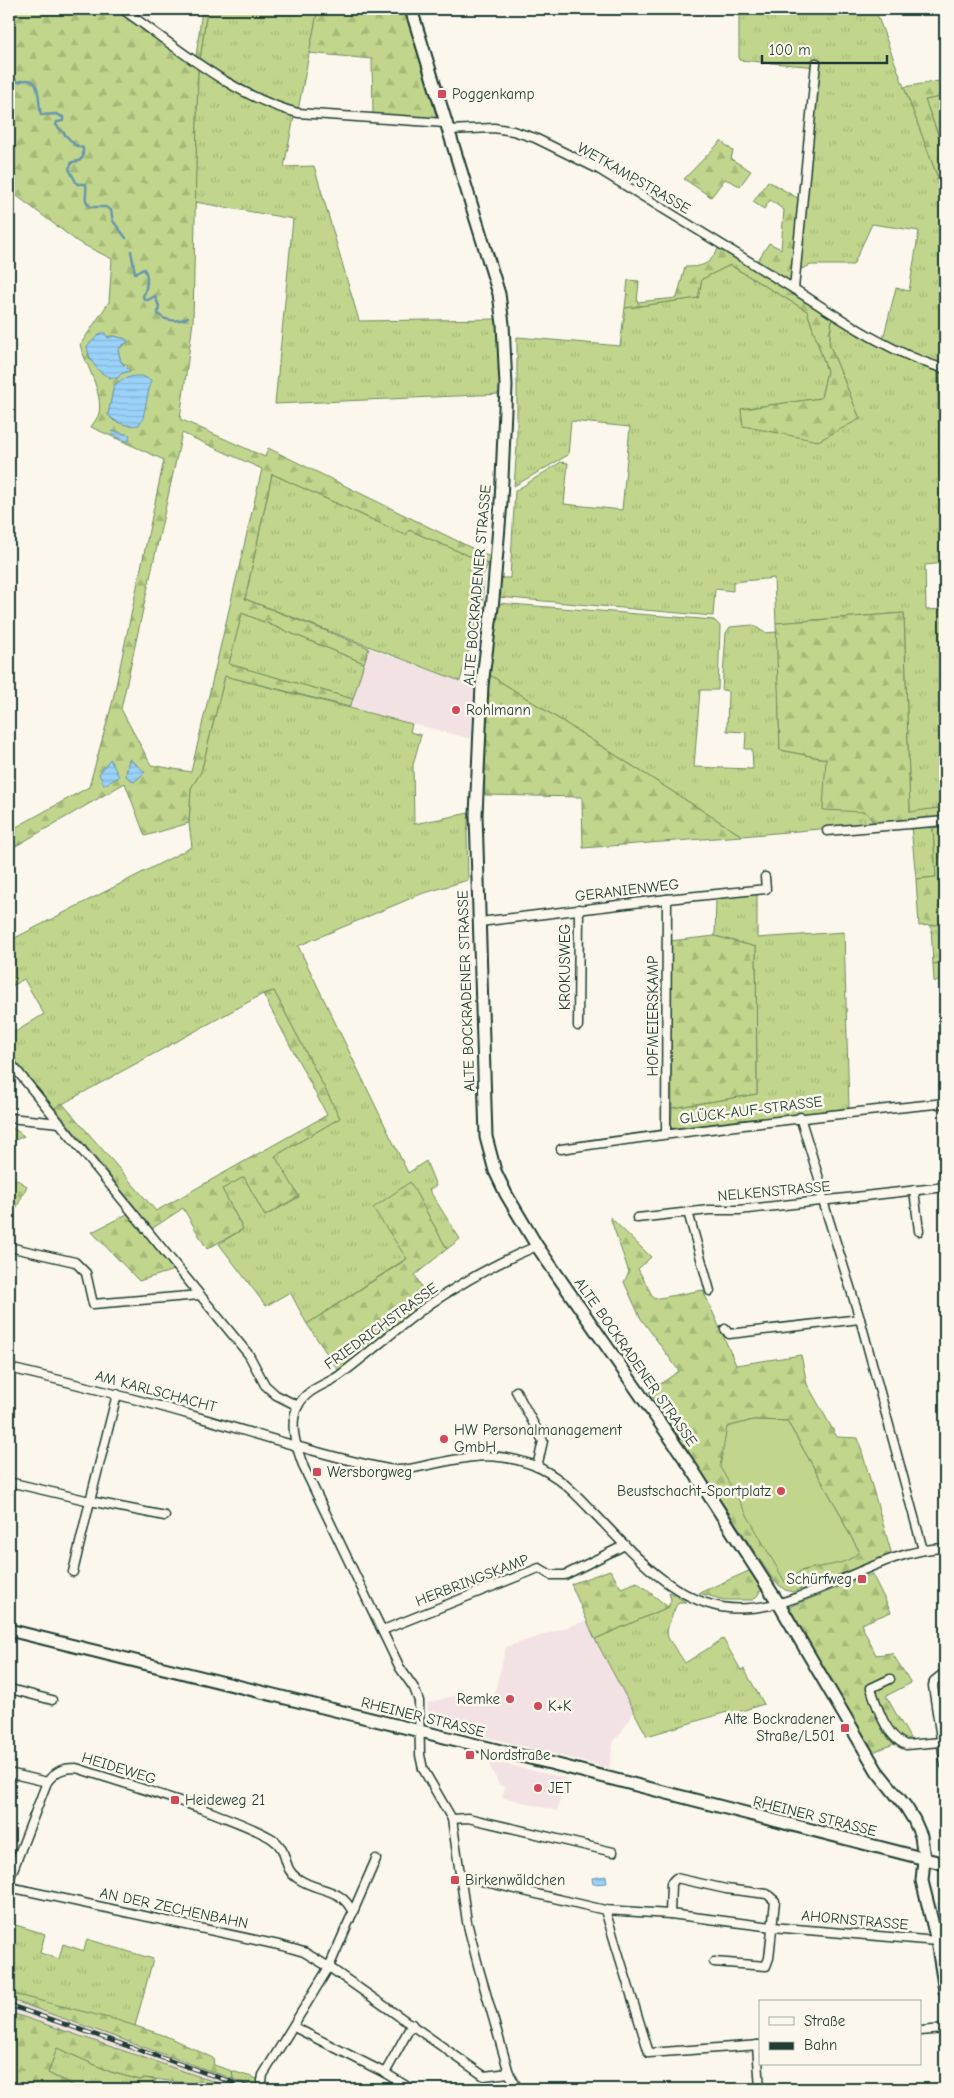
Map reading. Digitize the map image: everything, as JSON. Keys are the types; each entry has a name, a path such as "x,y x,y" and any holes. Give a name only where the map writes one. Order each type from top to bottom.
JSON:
{"street":[{"path":"122,9 237,89 278,108 298,113 446,127"},
{"name":"ALTE BOCKRADENER STRASSE","path":"411,9 499,294 503,324 506,386 501,502 493,599 482,685 476,815 486,1137 491,1160 498,1179 537,1246 692,1469 779,1604 877,1771 914,1820 920,1836 924,1859 922,1881 937,1940 945,1991"},
{"path":"794,290 816,63"},
{"name":"WETKAMPSTRASSE","path":"446,127 494,128 513,131 535,138 600,170 870,337 920,362 945,369"},
{"path":"827,830 945,821"},
{"name":"GERANIENWEG","path":"480,922 579,909 766,889 765,877"},
{"name":"HOFMEIERSKAMP","path":"666,1134 667,899"},
{"name":"KROKUSWEG","path":"578,1026 579,909"},
{"path":"9,1061 249,1355 265,1385 276,1396 298,1406 294,1429 296,1445 304,1468 400,1668 414,1688 420,1701 420,1755 423,1769 452,1819 468,1922 479,1969 509,2073 518,2089"},
{"name":"GLÜCK-AUF-STRASSE","path":"561,1149 800,1117 945,1103"},
{"path":"800,1117 821,1185 823,1201 860,1319 923,1550"},
{"path":"9,1118 60,1123"},
{"name":"NELKENSTRASSE","path":"636,1218 688,1212 739,1210 945,1186"},
{"path":"914,1190 919,1231"},
{"path":"688,1212 710,1291"},
{"name":"FRIEDRICHSTRASSE","path":"298,1406 305,1395 338,1376 430,1304 500,1262 537,1246"},
{"path":"9,1247 75,1262 86,1273 93,1304 200,1295"},
{"path":"725,1329 729,1334 860,1319"},
{"name":"AM KARLSCHACHT","path":"9,1368 117,1394 296,1445 391,1469 411,1469 466,1457 487,1455 509,1458 537,1467 564,1482 649,1568 694,1598 722,1607 748,1608 779,1604 866,1569 923,1550 945,1548"},
{"path":"516,1391 543,1441 537,1467"},
{"path":"73,1572 117,1394"},
{"path":"9,1482 165,1516"},
{"name":"HERBRINGSKAMP","path":"383,1630 539,1568 551,1575 565,1575 625,1544"},
{"name":"RHEINER STRASSE","path":"9,1630 550,1763 945,1864"},
{"path":"945,1672 934,1681 933,1686 945,1765"},
{"path":"890,1680 871,1688 877,1709 888,1728 901,1743 906,1745 941,1742"},
{"path":"9,1692 14,1690 52,1700"},
{"name":"HEIDEWEG","path":"48,1782 54,1773 59,1770 76,1768 195,1806 243,1824 272,1838 281,1847 289,1871 297,1879 344,1898 353,1913"},
{"path":"9,1773 48,1782 9,1880"},
{"path":"452,1819 468,1818 612,1852"},
{"path":"262,2081 330,1967 376,1860"},
{"name":"AHORNSTRASSE","path":"460,1876 605,1910 670,1914 772,1927 937,1940"},
{"path":"670,1914 671,1883 676,1878 726,1889 767,1894 775,1901 769,1958 766,1966 714,1962"},
{"name":"AN DER ZECHENBAHN","path":"9,1887 304,1952 330,1967 484,2076 509,2073"},
{"path":"605,1910 649,2053 759,2045"},
{"path":"384,2073 412,2024"},
{"path":"294,2027 408,2087"},
{"path":"922,2031 945,2029"},
{"path":"759,2066 760,2089"}],"shaded area":[{"path":"369,648 460,681 476,682 471,739 350,707"},
{"path":"586,1621 634,1712 619,1736 614,1739 609,1768 430,1722 427,1703 465,1693 493,1699 506,1647"},
{"path":"487,1760 565,1778 557,1811 502,1797 505,1787 499,1785"},
{"path":"945,1901 945,1946 935,1907 938,1902"},
{"path":"9,1999 261,2089 236,2089 9,2012"}],"green space":[{"path":"9,9 118,9 198,65 193,322 180,419 265,457 268,448 490,557 488,564 409,530 406,535 272,474 245,599 369,648 364,663 242,613 229,664 353,699 350,707 225,676 201,772 191,788 189,823 145,836 125,783 9,850 9,831 89,787 112,704 164,460 91,427 98,417 99,396 80,345 109,302 112,259 78,242 9,190","holes":["114,336 126,339 128,342 118,350 121,362 128,366 120,374 110,378 90,359 87,346 98,337","151,384 131,426 114,421 108,415 114,385","182,433 262,469 191,772 151,765 121,709","129,759 145,772 134,782 126,776"]},
{"path":"202,9 207,9 200,60 196,57"},
{"path":"207,9 318,9 298,110 258,96 200,60"},
{"path":"318,9 406,9 437,119 373,114 372,59 309,53"},
{"path":"739,9 875,9 945,197 945,367 921,360 883,339 896,288 909,291 919,231 872,224 853,265 811,265 799,270 817,67 739,60"},
{"path":"198,65 237,92 259,104 294,117 284,167 314,166 359,321 499,319 501,394 275,404 293,219 195,202"},
{"path":"945,80 945,96 925,100 945,153 945,197 904,87"},
{"path":"945,96 945,153 925,100"},
{"path":"721,141 733,151 731,159 751,171 740,186 725,179 711,197 684,179"},
{"path":"768,181 801,200 793,279 788,287 832,318 829,344 860,419 818,441 743,426 741,409 821,398 827,371 807,311 730,265 702,279 698,298 625,308 628,280 639,281 637,302 677,298 685,267 706,263 713,257 719,247 753,268 769,243 781,249 784,210 770,200 764,209 753,202"},
{"path":"730,265 807,311 827,371 821,398 741,409 743,426 860,419 829,344 832,318 883,349 938,372 940,528 945,526 945,563 925,565 926,610 945,609 945,807 910,813 904,613 776,623 774,578 733,582 733,591 715,589 713,616 498,597 499,578 510,578 515,491 561,462 568,463 564,504 622,510 630,427 571,421 568,455 514,486 517,446 517,337 620,346 625,308 698,298 702,279"},
{"path":"938,372 945,373 945,526 940,528"},
{"path":"272,474 406,535 409,530 488,564 483,575 483,623 476,623 460,681 245,599"},
{"path":"497,603 714,620 720,626 718,690 700,690 694,767 753,769 752,749 745,749 746,732 727,731 728,691 722,690 726,633 730,627 753,625 765,633 777,632 780,750 826,759 875,824 742,836 490,675"},
{"path":"242,613 364,663 353,699 228,664"},
{"path":"904,613 910,812 945,807 945,819 875,824 866,812 823,810 826,759 780,750 776,623"},
{"path":"490,675 742,836 583,848 582,797 485,795 483,737"},
{"path":"225,676 412,724 410,732 421,735 413,765 414,824 469,813 467,834 468,880 421,894 298,946 408,1173 426,1161 436,1186 429,1190 460,1239 447,1249 410,1183 407,1258 307,1324 290,1292 266,1306 219,1244 243,1229 222,1189 244,1176 265,1216 299,1197 275,1156 340,1118 274,991 263,994 55,1108 9,1055 9,1036 44,1014 24,979 9,988 9,941 192,847 189,823 191,788 201,772"},
{"path":"911,826 933,828 936,877 916,879"},
{"path":"941,827 945,873 945,924 919,926 916,879 936,877 933,828"},
{"path":"757,894 757,938 844,932 849,1108 671,1129 672,1108 757,1094 756,947 715,936 716,898"},
{"path":"945,924 945,962 933,964 931,925"},
{"path":"715,936 756,947 757,1094 672,1108 670,941"},
{"path":"945,962 945,980 934,982 933,964"},
{"path":"274,991 340,1118 275,1156 299,1196 265,1216 244,1177 222,1189 243,1229 207,1249 183,1208 153,1228 146,1236 174,1270 139,1281 92,1232 137,1209 55,1108 62,1103 156,1211 327,1115 263,994"},
{"path":"9,1125 24,1136 9,1143"},
{"path":"9,1175 27,1186 11,1219 9,1219"},
{"path":"410,1182 447,1249 415,1275 428,1300 338,1370 307,1324 407,1259 373,1208"},
{"path":"610,1217 651,1257 638,1269 654,1299 703,1290 736,1365 801,1355 807,1384 837,1437 858,1438 892,1555 793,1592 785,1590 774,1581 649,1392 679,1371 640,1317 624,1282 629,1272","holes":["753,1420 787,1421 841,1515 859,1551 829,1563 798,1572 727,1427"]},
{"name":"Beustschacht-Sportplatz","path":"753,1420 787,1421 841,1515 859,1551 854,1556 840,1563 801,1571 785,1582 720,1467 727,1427"},
{"path":"610,1570 621,1588 637,1582 668,1607 595,1639 571,1584"},
{"path":"751,1570 761,1588 753,1600 724,1600 699,1593"},
{"path":"872,1574 891,1612 861,1624 876,1655 892,1653 911,1683 886,1696 910,1738 873,1752 789,1607"},
{"path":"669,1592 686,1602 679,1602 676,1606 667,1632 670,1641 685,1663 723,1639 741,1670 744,1669 764,1704 728,1715 727,1712 647,1736 595,1639 668,1607 671,1600"},
{"path":"9,1923 45,1934 40,1953 59,1959 63,1944 84,1951 87,1939 153,1959 135,2026 9,1993"},
{"path":"9,1993 117,2020 166,2036 213,2058 214,2065 232,2071 233,2079 9,1999"},
{"path":"9,2012 236,2089 145,2078 140,2080 111,2072 57,2048 48,2073 80,2089 9,2089"},
{"path":"57,2048 111,2072 140,2080 145,2078 156,2080 153,2089 80,2089 48,2073"},
{"path":"232,2071 258,2079 256,2087 233,2079"}],"water":[{"path":"101,333 105,333 108,338 114,336 126,339 128,342 118,350 121,362 130,371 121,374 118,378 112,378 101,373 90,358 87,346"},
{"path":"142,376 151,380 143,418 139,425 126,425 108,415 114,385 123,379"},
{"path":"113,431 130,435 128,442 111,434"},
{"path":"110,759 119,777 104,785 99,774"},
{"path":"129,759 145,772 134,782 126,776"},
{"path":"606,1876 607,1883 593,1884 592,1878"}],"waterway":[{"path":"9,76 18,82 26,80 32,81 35,84 39,95 41,115 56,114 63,117 63,121 57,122 56,125 75,145 83,148 83,157 79,161 72,162 69,169 77,184 86,184 86,199 90,207 105,207 111,210 113,221 126,238"},
{"path":"131,251 135,273 144,269 147,275 144,299 148,300 155,296 159,306 158,314 165,319 177,320 188,317"}],"railway":[{"path":"9,2005 252,2089"}],"place":[{"name":"Poggenkamp","path":"442,94"},
{"name":"Rohlmann","path":"456,710"},
{"name":"HW Personalmanagement GmbH","path":"444,1439"},
{"name":"Wersborgweg","path":"317,1472"},
{"name":"Beustschacht-Sportplatz","path":"781,1491"},
{"name":"Schürfweg","path":"862,1579"},
{"name":"Remke","path":"510,1699"},
{"name":"K+K","path":"538,1706"},
{"name":"Alte Bockradener Straße/L501","path":"845,1728"},
{"name":"Nordstraße","path":"470,1755"},
{"name":"JET","path":"538,1788"},
{"name":"Heideweg 21","path":"175,1800"},
{"name":"Birkenwäldchen","path":"455,1880"}]}
